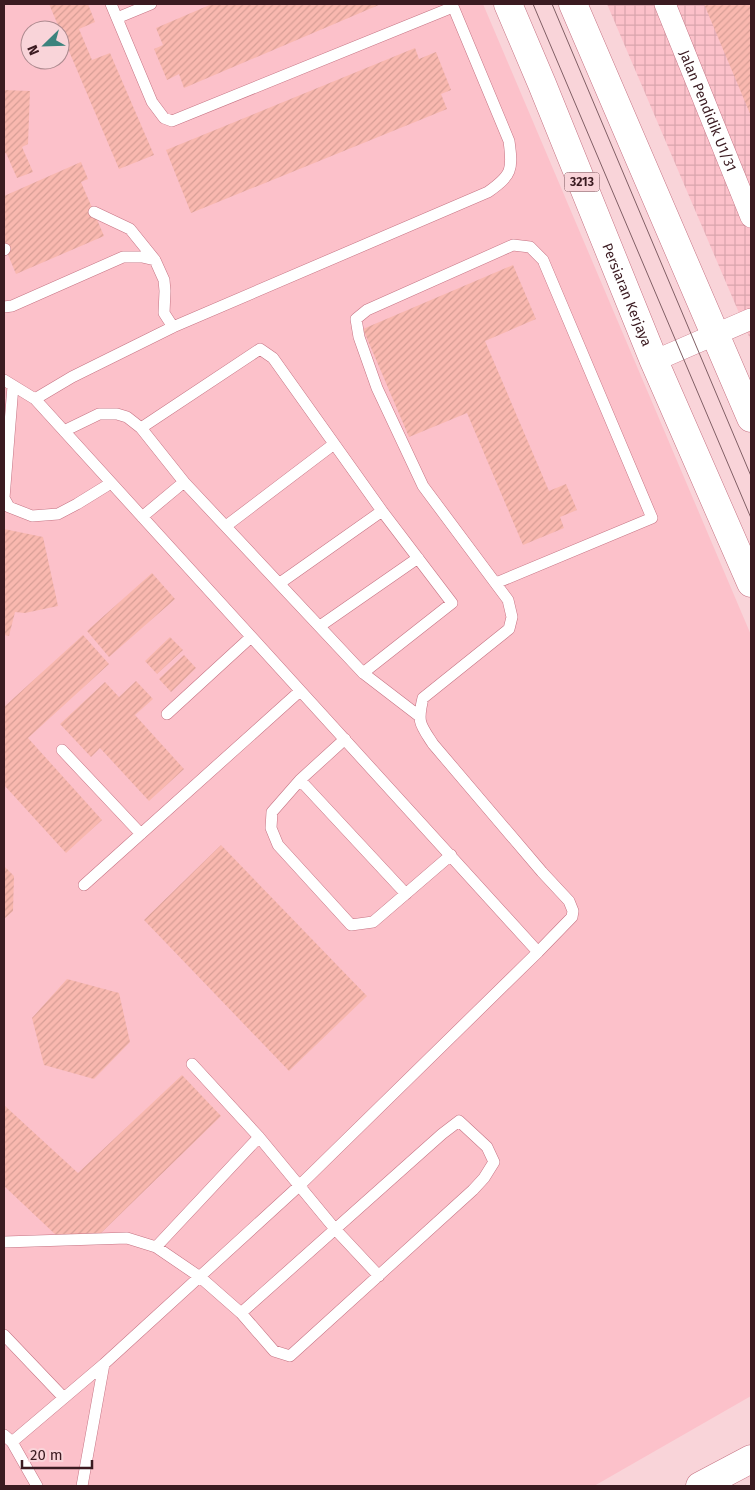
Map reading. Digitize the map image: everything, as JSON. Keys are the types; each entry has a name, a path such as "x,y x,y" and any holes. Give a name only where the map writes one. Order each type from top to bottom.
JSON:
{"main road":[{"name":"Persiaran Kerjaya","path":"508,4 654,361 751,582"},
{"path":"574,4 751,418"},
{"path":"700,1486 751,1459"}],"street":[{"name":"Jalan Pendidik U1/31","path":"665,4 751,217"},
{"path":"654,361 751,319"}],"lane":[{"path":"35,399 72,377 173,327 488,192 507,178 512,159 510,141 452,6 172,121 164,118 152,102 111,4"},
{"path":"117,18 151,4"},
{"path":"94,212 130,229 156,260 164,280 164,314 173,327"},
{"path":"36,1486 8,1439 64,1398 104,1364 299,1186 572,917 573,911 569,901 433,744 420,725 419,716 423,698 509,629 512,617 508,600 423,486 377,388 359,337 356,319 367,310 513,245 530,247 543,260 652,518 496,583"},
{"path":"4,308 123,257 142,257 156,260"},
{"path":"141,428 260,349 272,358 382,511 452,603 363,673"},
{"path":"111,483 58,514 32,516 9,507 4,498 8,383 35,399 538,952"},
{"path":"64,431 99,414 117,414 127,417 141,428 184,482 363,673 419,716"},
{"path":"226,526 334,444"},
{"path":"142,516 184,482"},
{"path":"280,583 382,511"},
{"path":"320,626 418,558"},
{"path":"166,714 251,636"},
{"path":"84,885 300,691"},
{"path":"345,739 300,780 272,812 271,828 278,845 351,925 373,922 451,856"},
{"path":"62,750 141,834"},
{"path":"300,780 406,894"},
{"path":"192,1064 259,1137 335,1229 380,1276"},
{"path":"4,1242 127,1238 156,1247 200,1277 241,1313 274,1351 290,1356 473,1190 484,1178 494,1162 487,1147 459,1121 241,1313"},
{"path":"156,1247 259,1137"},
{"path":"4,1335 64,1398"},
{"path":"82,1486 104,1364"}],"shaded area":[{"path":"4,4 483,4 751,635 751,1396 594,1486 4,1486"},
{"path":"607,4 751,4 751,341"}],"building":[{"path":"49,4 88,4 95,22 79,29 92,60 110,53 154,155 119,169 70,54 70,20 56,20"},
{"path":"212,4 381,4 184,88 179,74 167,80 154,49 163,45 156,28"},
{"path":"704,4 751,4 751,116"},
{"path":"415,48 419,59 436,52 451,90 441,94 447,109 191,213 166,150"},
{"path":"4,90 30,91 28,144 22,147 33,172 17,178 6,153 4,154"},
{"path":"81,162 88,179 81,182 104,236 16,274 4,245 4,196"},
{"path":"513,265 536,319 485,341 549,491 566,484 577,510 560,517 564,528 523,545 467,413 409,437 363,329"},
{"path":"4,529 43,537 58,606 25,613 15,612 9,636 4,635"},
{"path":"152,573 175,599 109,657 87,631"},
{"path":"83,635 109,664 28,738 102,820 66,853 4,785 4,707"},
{"path":"170,637 183,650 157,674 145,661"},
{"path":"184,655 196,668 171,692 159,679"},
{"path":"136,681 153,699 135,715 184,769 149,801 100,748 91,757 60,724 105,682 119,697"},
{"path":"221,845 367,996 289,1071 144,920"},
{"path":"4,866 14,876 13,911 4,919"},
{"path":"67,979 119,993 130,1042 94,1079 44,1065 32,1018"},
{"path":"182,1075 221,1116 100,1234 57,1236 4,1186 4,1105 78,1173"}],"tram line":[{"path":"533,4 751,518"},
{"path":"552,4 751,476"}]}
